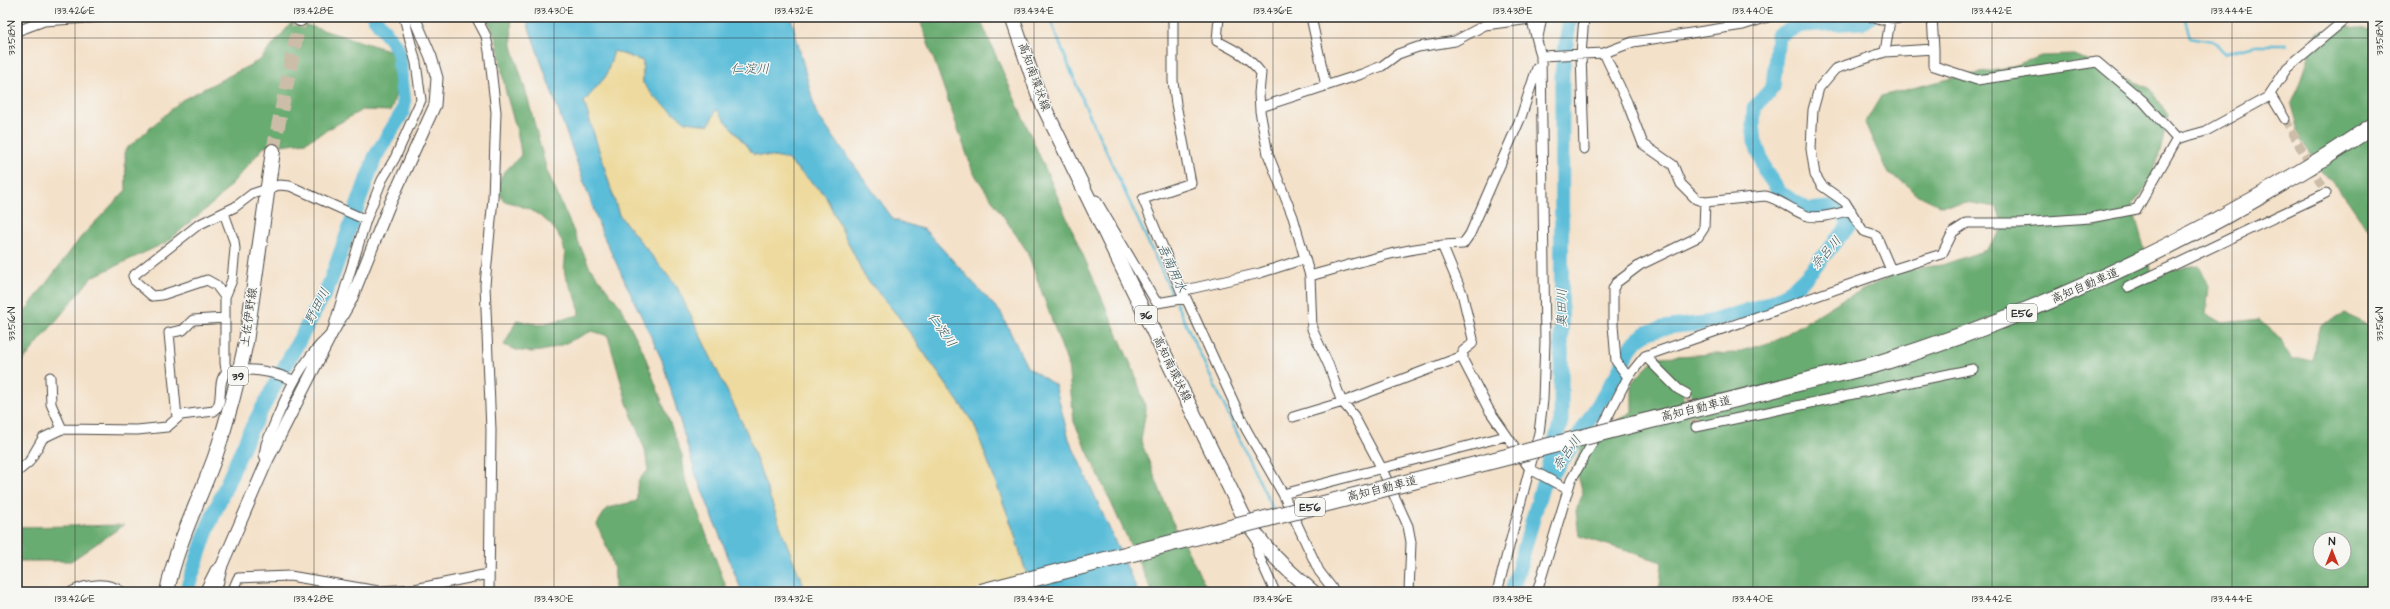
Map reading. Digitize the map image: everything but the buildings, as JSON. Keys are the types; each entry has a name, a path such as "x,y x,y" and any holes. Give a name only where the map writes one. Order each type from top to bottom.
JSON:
{"highway":[{"name":"高知自動車道","path":"981,592 1638,423 1877,364 2015,316 2121,271 2202,230 2282,184 2373,126"}],"main road":[{"name":"高知南環状線","path":"1012,17 1040,98 1056,133 1243,515 1257,538 1282,566 1313,592"},
{"name":"土佐伊野線","path":"167,592 182,542 215,456 236,370 246,342 266,189 273,151"}],"street":[{"path":"17,31 44,21 103,17"},
{"path":"267,461 264,455 266,444 292,380 318,346 332,333 363,219 382,180 395,158 421,100 416,63 404,17"},
{"path":"216,592 222,565 267,461 332,333 352,300 385,213 435,105 437,78 431,57 414,17"},
{"path":"476,17 484,30 488,44 496,112 493,198 485,285 491,430 488,574 489,592"},
{"path":"1173,17 1173,81 1191,182 1143,199 1183,295 1246,429 1283,494 1319,571 1335,592"},
{"path":"1219,17 1218,41 1248,58 1261,73 1259,93 1260,107 1268,154 1293,217 1310,276 1312,330 1343,402 1354,416 1381,467 1408,526 1411,542 1410,592"},
{"path":"1311,17 1326,86"},
{"path":"1537,41 1542,17"},
{"path":"1584,17 1577,54 1584,149"},
{"path":"1545,56 1604,53 1633,42 1743,25 1768,17"},
{"path":"1885,52 1881,19 1915,17"},
{"path":"1932,17 1934,66 1977,80 2097,62 2143,101 2177,139"},
{"path":"1537,592 1567,489 1628,376 1644,356 1891,270 1942,254 1953,232 1967,223 2020,223 2090,218 2137,209 2177,139 2206,131 2270,94 2287,68 2348,17"},
{"path":"1260,107 1362,74 1382,66 1398,54 1418,47 1455,41 1485,25 1531,18 1537,41 1545,56 1545,374 1539,433 1497,592"},
{"path":"1891,270 1876,235 1863,231 1845,202 1822,186 1815,175 1811,149 1813,110 1819,88 1835,69 1885,52 1934,49"},
{"path":"1604,53 1627,102 1643,144 1673,165 1681,184 1696,198 1705,202 1765,196 1773,198 1808,216 1851,210"},
{"path":"1310,276 1397,252 1442,245 1463,244 1470,234 1545,56"},
{"path":"2270,94 2285,119"},
{"path":"1056,133 1157,303 1304,259"},
{"path":"225,297 216,285 207,280 162,295 152,296 135,280 133,276 198,225 224,213 252,194 279,185 290,186 363,219"},
{"path":"2128,287 2326,193"},
{"path":"1628,376 1616,361 1613,325 1613,289 1616,283 1640,265 1698,237 1704,228 1705,202"},
{"path":"224,213 234,241 235,249 232,280 225,297 225,363 228,370 275,373 292,380"},
{"path":"1442,245 1462,293 1473,339 1472,344 1463,351 1463,360 1489,410 1530,469 1567,489"},
{"path":"177,418 169,333 183,330 193,320 225,318"},
{"path":"1292,417 1343,402 1463,356"},
{"path":"1644,356 1678,389 1687,394"},
{"path":"1696,427 1973,368"},
{"path":"17,472 29,462 43,438 62,429 137,430 168,427 172,425 177,418 189,413 217,410 222,378 226,372 236,370"},
{"path":"50,377 52,404 62,429"},
{"path":"1586,432 1589,449"},
{"path":"1283,494 1381,467 1506,436"},
{"path":"1257,538 1258,554 1276,592"},
{"path":"204,592 215,570 222,565"},
{"path":"232,592 238,578 290,576 378,591 414,589 488,574"},
{"path":"71,592 84,586 112,586 122,592"}],"green space":[{"path":"485,17 511,17 512,46 547,171 589,266 620,306 643,351 682,455 685,478 728,592 613,592 615,576 611,558 597,524 607,508 637,501 639,481 648,471 645,450 627,403 608,336 592,331 559,346 527,352 516,350 504,345 517,320 539,325 579,315 579,309 578,303 565,275 565,254 558,233 543,218 534,212 524,207 504,201 500,193 499,186 502,175 521,155 505,88 497,42"},
{"path":"919,17 979,17 1135,374 1146,409 1141,441 1171,519 1209,592 1152,592 1074,422 1068,365 1027,251 973,172"},
{"path":"293,21 395,52 400,78 391,111 362,110 306,142 264,147 219,198 167,242 92,277 17,368 17,322 81,237 126,190 125,150 182,100 260,60"},
{"path":"2343,26 2373,30 2373,237 2346,198 2322,171 2300,139 2291,105 2299,87 2317,33"},
{"path":"2074,55 2149,88 2168,115 2160,151 2152,175 2140,196 2132,205 2151,272 2199,266 2209,286 2206,314 2222,323 2259,319 2280,338 2292,360 2312,360 2321,325 2345,314 2373,327 2373,592 1653,592 1660,586 1662,562 1579,536 1576,511 1583,493 1575,466 1583,440 1632,412 1632,382 1657,357 1734,353 1775,341 1840,301 1903,270 1942,265 1986,250 2003,228 1997,207 1972,203 1939,205 1914,193 1905,183 1888,174 1865,123 1881,96 1953,78 2004,69 2041,56"},
{"path":"124,525 71,561 17,561 17,527"}],"sand":[{"path":"614,51 643,61 643,83 716,108 753,154 787,159 825,195 865,277 898,316 974,424 1013,529 1032,592 806,592 784,537 747,433 677,287 619,215 584,102 606,76"}],"water":[{"name":"仁淀川","path":"527,17 791,17 816,113 894,220 925,230 1001,313 1027,367 1055,385 1069,439 1138,592 1032,592 1013,529 974,424 898,316 865,277 825,195 787,159 753,154 716,109 709,125 686,122 655,98 643,83 643,61 614,51 606,76 584,102 619,215 677,287 747,433 784,537 806,592 742,592 696,475 662,360 602,233 528,25"}],"waterway":[{"name":"野田川","path":"186,592 208,527 250,431 329,285 375,157 402,113 404,104 397,48 374,17"},
{"name":"吾南用水","path":"1049,17 1083,101 1174,298"},
{"name":"奥田川","path":"1512,592 1561,421 1562,73 1570,17"},
{"name":"奈呂川","path":"1542,486 1563,459 1581,432 1619,371 1633,344 1637,340 1649,332 1672,326 1704,323 1752,309 1776,300 1798,285 1850,225 1839,207 1808,210 1780,193 1765,171 1755,141 1753,125 1754,108 1773,87 1778,35 1802,25 1863,22 1870,17"},
{"path":"2184,17 2190,37 2213,41 2225,53 2256,45 2287,45"},
{"name":"吾南用水","path":"1176,303 1274,512"}],"tunnel":[{"path":"273,151 300,19"},
{"path":"2285,119 2326,193"},
{"path":"1687,394 1696,427"}]}
